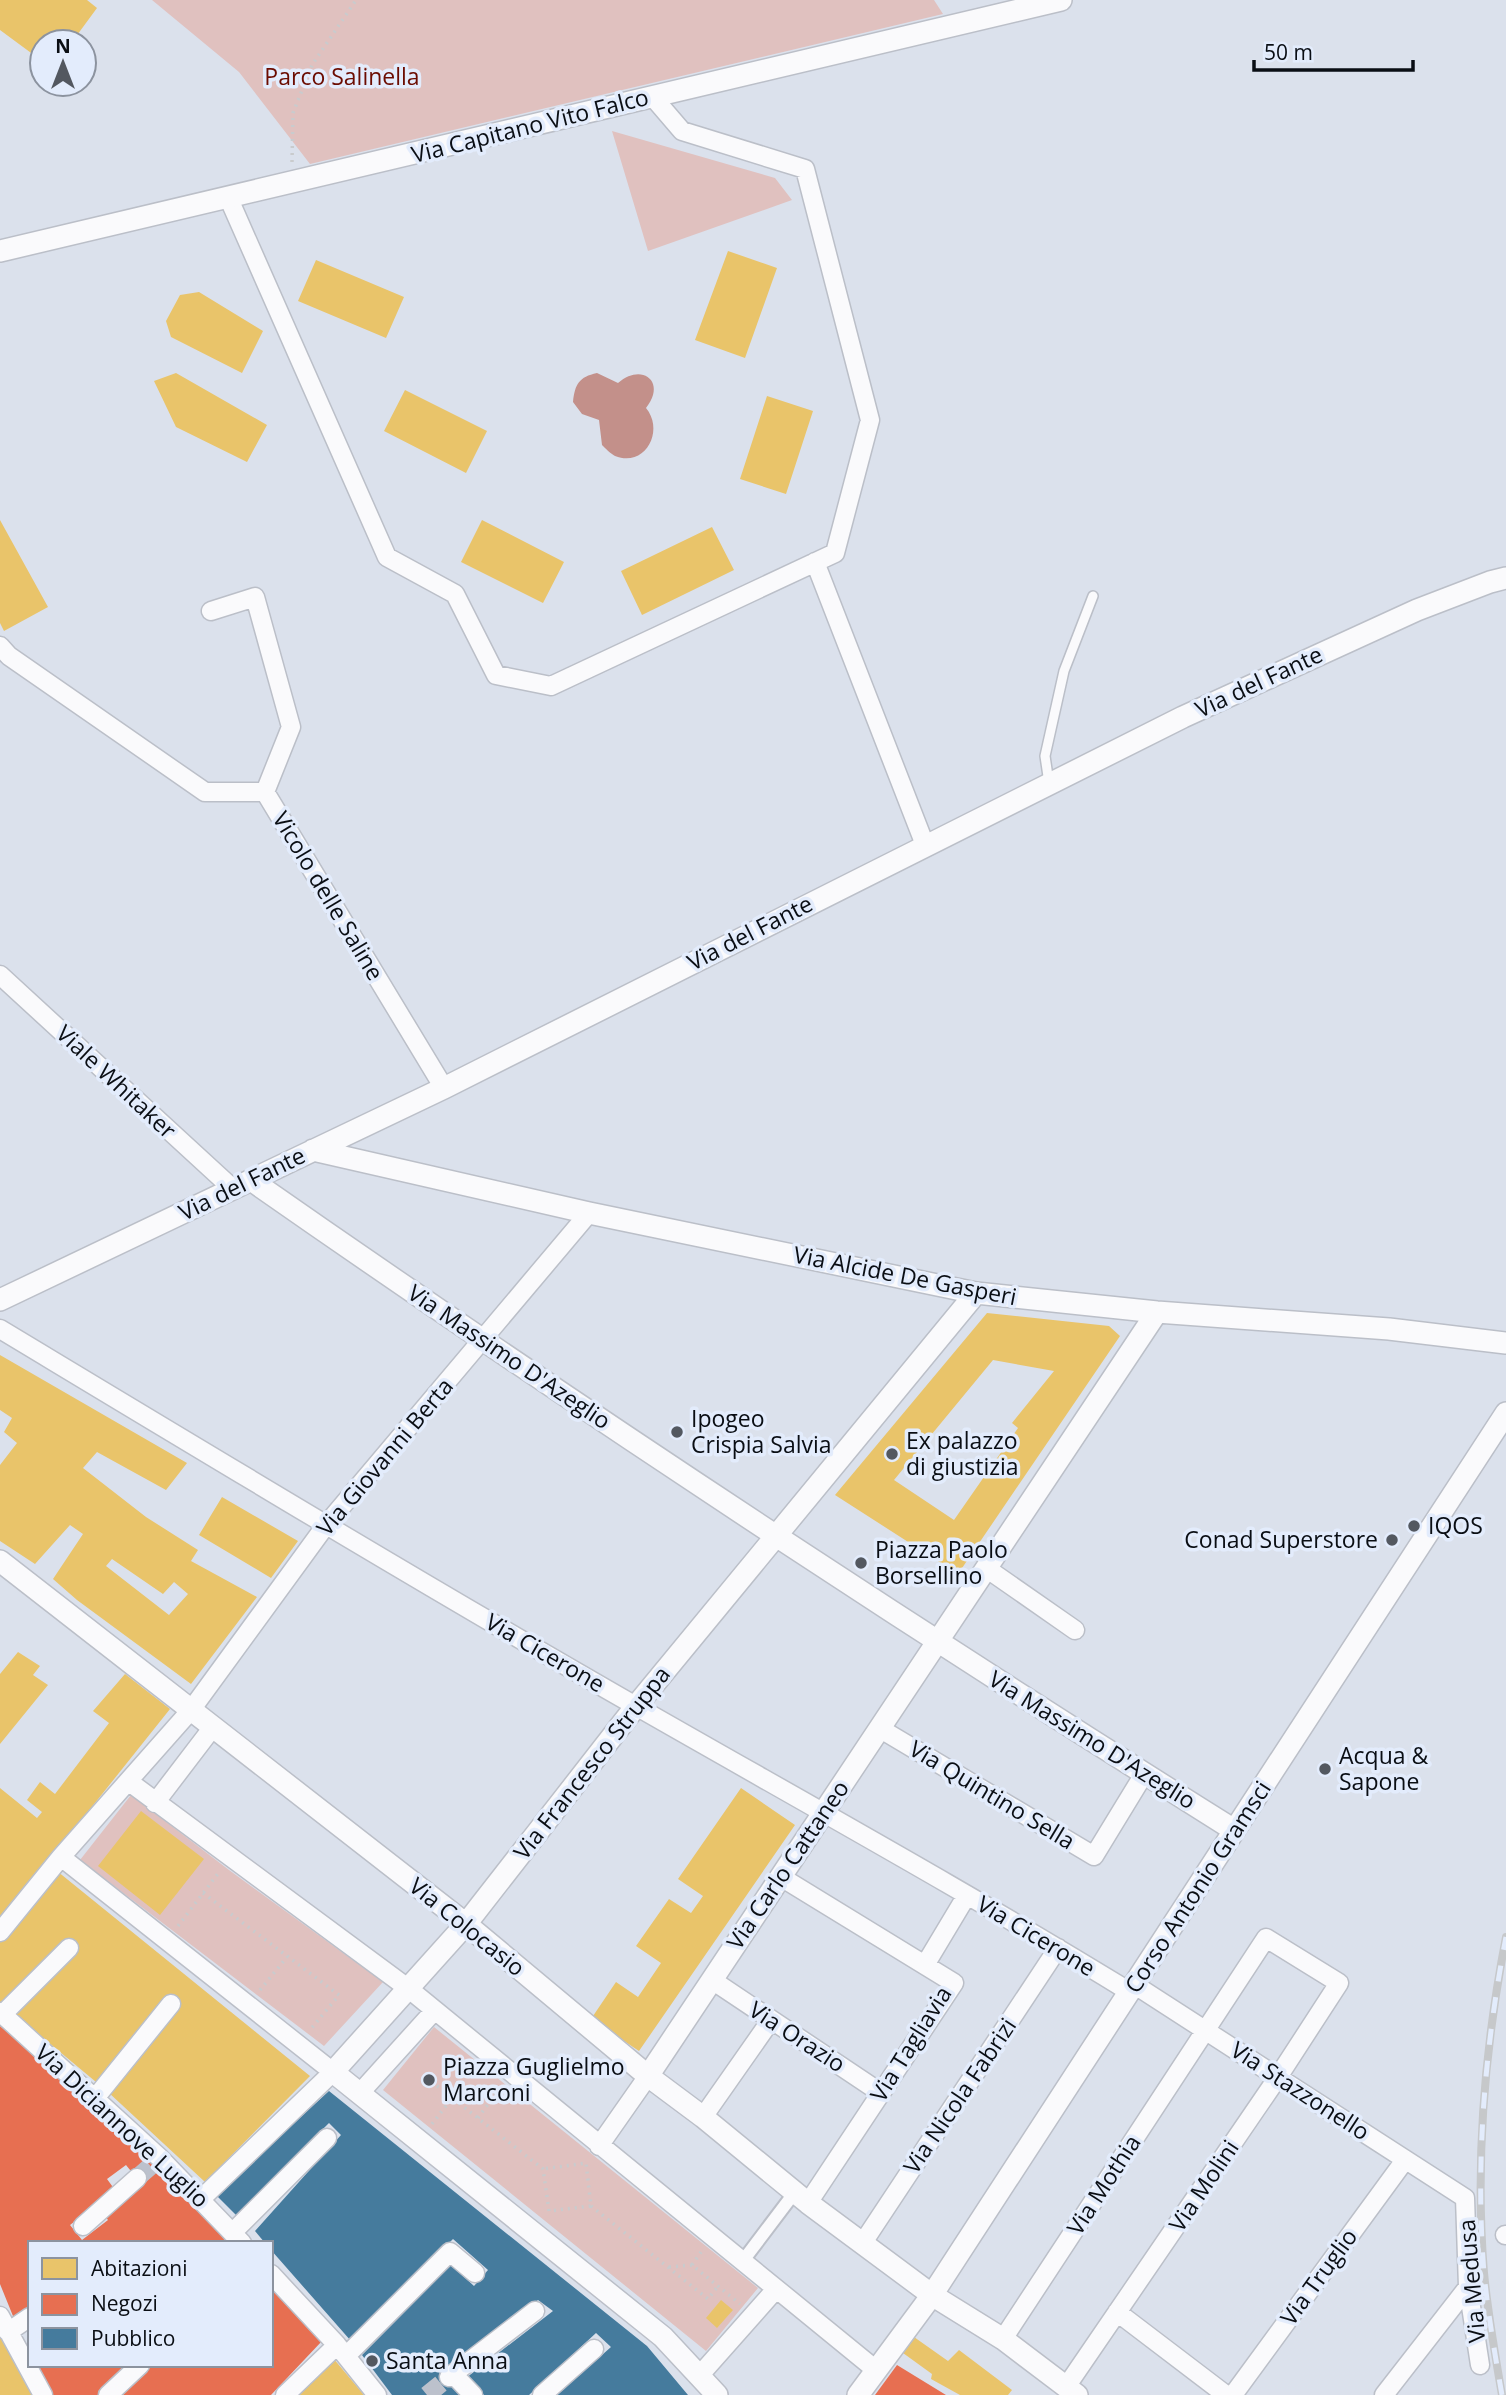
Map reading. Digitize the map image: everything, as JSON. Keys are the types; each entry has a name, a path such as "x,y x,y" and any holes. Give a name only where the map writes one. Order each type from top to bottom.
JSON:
{"street":[{"name":"Via Capitano Vito Falco","path":"0,251 229,199 1061,0"},
{"path":"229,199 387,557 455,594 496,675 551,686 835,553 870,421 805,169 682,131 652,96"},
{"path":"815,562 925,845"},
{"name":"Via del Fante","path":"0,1300 444,1088 1183,717 1417,610 1506,578"},
{"path":"211,611 255,597 291,727 265,792"},
{"name":"Vicolo delle Saline","path":"0,646 9,656 205,792 265,792 444,1088"},
{"name":"Viale Whitaker","path":"0,975 242,1184"},
{"name":"Via Alcide De Gasperi","path":"313,1150 589,1213 976,1293 1157,1312 1389,1329 1506,1343"},
{"name":"Via Massimo D'Azeglio","path":"242,1184 481,1341 771,1540 939,1649 1234,1830"},
{"name":"Via Giovanni Berta","path":"0,1932 61,1857 191,1710 326,1525 589,1213"},
{"name":"Via Francesco Struppa","path":"327,2078 466,1924 636,1706 976,1293"},
{"path":"1075,1630 981,1577 1157,1312"},
{"name":"Via Cicerone","path":"0,1329 326,1525 636,1706 1132,1989"},
{"name":"Corso Antonio Gramsci","path":"858,2395 932,2295 1506,1413"},
{"name":"Via Colocasio","path":"0,1561 466,1924 648,2076 703,2116 801,2198 932,2295 1003,2339 1071,2391"},
{"name":"Via Carlo Cattaneo","path":"648,2076 879,1728 939,1649 981,1577"},
{"path":"155,1803 213,1727"},
{"name":"Via Quintino Sella","path":"879,1728 1094,1856 1144,1774"},
{"path":"128,1781 155,1803 415,1983 433,2011 599,2146 747,2256 776,2288 881,2364"},
{"path":"61,1857 298,2044 327,2078 359,2094 663,2337 710,2389 753,2315 776,2288"},
{"name":"Via Tagliavia","path":"781,1877 954,1983 881,2093 801,2198"},
{"path":"925,1965 967,1895"},
{"name":"Via Molini","path":"1071,2391 1117,2312 1339,1983 1266,1938"},
{"name":"Via Mothia","path":"1003,2339 1266,1938"},
{"path":"1,2013 69,1948"},
{"name":"Via Nicola Fabrizi","path":"862,2244 1058,1948"},
{"name":"Via Orazio","path":"712,1980 881,2093"},
{"name":"Via Stazzonello","path":"1132,1989 1205,2031 1465,2198"},
{"path":"96,2097 171,2004"},
{"path":"359,2094 433,2011"},
{"name":"Via Diciannove Luglio","path":"1,2013 96,2097 157,2161 201,2199 237,2238"},
{"path":"703,2116 771,2020"},
{"path":"599,2146 648,2076"},
{"path":"201,2199 327,2078"},
{"path":"237,2238 327,2138"},
{"name":"Via Truglio","path":"1233,2395 1405,2160"},
{"path":"83,2226 137,2178"},
{"path":"747,2256 801,2198"},
{"name":"Via Medusa","path":"1465,2198 1468,2287 1479,2365"},
{"path":"285,2395 341,2351 450,2252 475,2273"},
{"path":"273,2276 377,2395"},
{"path":"1384,2395 1468,2287"},
{"path":"473,2395 451,2376 535,2311"},
{"path":"1117,2312 1227,2395"},
{"path":"28,2318 4,2324 43,2395"},
{"path":"542,2395 594,2349"},
{"path":"108,2395 138,2367"}],"lane":[{"path":"1049,783 1045,756 1064,671 1093,596"}],"path":[{"path":"293,183 293,113 312,65 356,0"},
{"path":"166,1941 221,1870"},
{"path":"203,1893 339,1995 298,2044"},
{"path":"247,2005 287,1957"},
{"path":"437,2086 543,2169 549,2211 591,2206 708,2298 718,2286"},
{"path":"478,2118 500,2087"},
{"path":"419,2142 452,2098"},
{"path":"543,2169 586,2164 591,2206"},
{"path":"669,2267 692,2265 753,2315"}],"green space":[{"name":"Parco Salinella","path":"152,0 934,0 943,14 310,164 239,72"},
{"path":"612,131 775,178 792,200 648,251"},
{"path":"131,1795 383,1982 324,2046 80,1860"},
{"path":"434,2027 758,2288 706,2351 383,2090"}],"shaded area":[{"path":"597,373 618,383 635,374 649,378 653,383 652,399 646,408 651,417 652,436 649,445 635,457 615,456 608,451 602,445 599,420 582,414 573,402 579,382"}],"building: Abitazioni":[{"path":"0,0 87,0 97,8 82,28 28,28 28,51 0,30"},
{"path":"728,251 777,268 745,358 695,340"},
{"path":"316,260 404,297 386,338 298,301"},
{"path":"199,292 263,331 242,373 171,337 166,321 180,295"},
{"path":"176,373 267,425 247,462 176,427 154,381"},
{"path":"405,390 487,431 466,473 384,431"},
{"path":"767,396 813,411 786,494 740,479"},
{"path":"0,520 48,607 4,631 0,623"},
{"path":"482,520 564,562 543,603 461,562"},
{"path":"712,527 734,570 642,615 621,571"},
{"name":"Ex palazzo di giustizia","path":"987,1313 1109,1326 1120,1336 958,1574 835,1495","holes":["993,1360 1054,1371 1012,1423 1018,1428 954,1520 894,1480"]},
{"path":"0,1355 187,1463 166,1490 97,1452 83,1468 146,1517 198,1550 191,1561 257,1597 191,1684 77,1600 53,1579 83,1534 70,1525 35,1564 0,1541 0,1465 17,1443 4,1432 12,1418 0,1410","holes":["112,1559 163,1594 174,1582 188,1594 169,1615 106,1566"]},
{"path":"222,1497 298,1541 271,1578 199,1535"},
{"path":"18,1652 40,1666 33,1675 48,1685 0,1744 0,1674"},
{"path":"125,1674 170,1709 0,1922 0,1788 37,1818 42,1812 27,1800 40,1782 55,1794 109,1723 93,1711"},
{"path":"741,1788 795,1825 639,2051 591,2019 616,1982 638,1997 661,1963 636,1946 669,1899 691,1913 703,1896 678,1879"},
{"path":"141,1811 204,1859 160,1915 98,1866"},
{"path":"57,1871 310,2076 205,2182 108,2092 0,2002 0,1942"},
{"path":"721,2300 733,2310 717,2328 706,2318"},
{"path":"0,2330 37,2395 0,2395"},
{"path":"914,2337 948,2361 959,2350 1012,2390 1008,2395 960,2395 931,2379 932,2374 903,2353"},
{"path":"333,2358 364,2395 295,2395"}],"building: Negozi":[{"path":"0,2026 29,2049 192,2199 230,2241 28,2241 28,2310 15,2321 0,2284","holes":["126,2165 143,2186 105,2216 108,2220 82,2240 70,2225 115,2190 107,2179"]},
{"path":"273,2288 322,2341 271,2395 118,2395 146,2367 273,2367"},
{"path":"897,2365 946,2395 875,2395"},
{"path":"36,2367 129,2367 100,2395 51,2395"}],"building: Pubblico":[{"path":"329,2091 647,2346 688,2395 557,2395 611,2347 596,2333 529,2395 484,2395 466,2378 553,2311 538,2300 444,2376 463,2395 392,2395 362,2355 451,2265 474,2286 488,2270 453,2239 351,2341 273,2252 273,2241 263,2241 255,2231 341,2135 329,2123 236,2215 216,2195"}],"tunnel":[{"path":"137,2178 153,2164"},
{"path":"427,2395 449,2377"}],"railway":[{"path":"1502,2395 1484,2273 1481,2147 1487,2062 1506,1937"}],"place":[{"name":"Ipogeo Crispia Salvia","path":"677,1432"},
{"name":"Ex palazzo di giustizia","path":"892,1454"},
{"name":"IQOS","path":"1414,1526"},
{"name":"Conad Superstore","path":"1392,1540"},
{"name":"Piazza Paolo Borsellino","path":"861,1563"},
{"name":"Acqua & Sapone","path":"1325,1769"},
{"name":"Piazza Guglielmo Marconi","path":"429,2080"},
{"name":"Santa Anna","path":"372,2361"}]}
